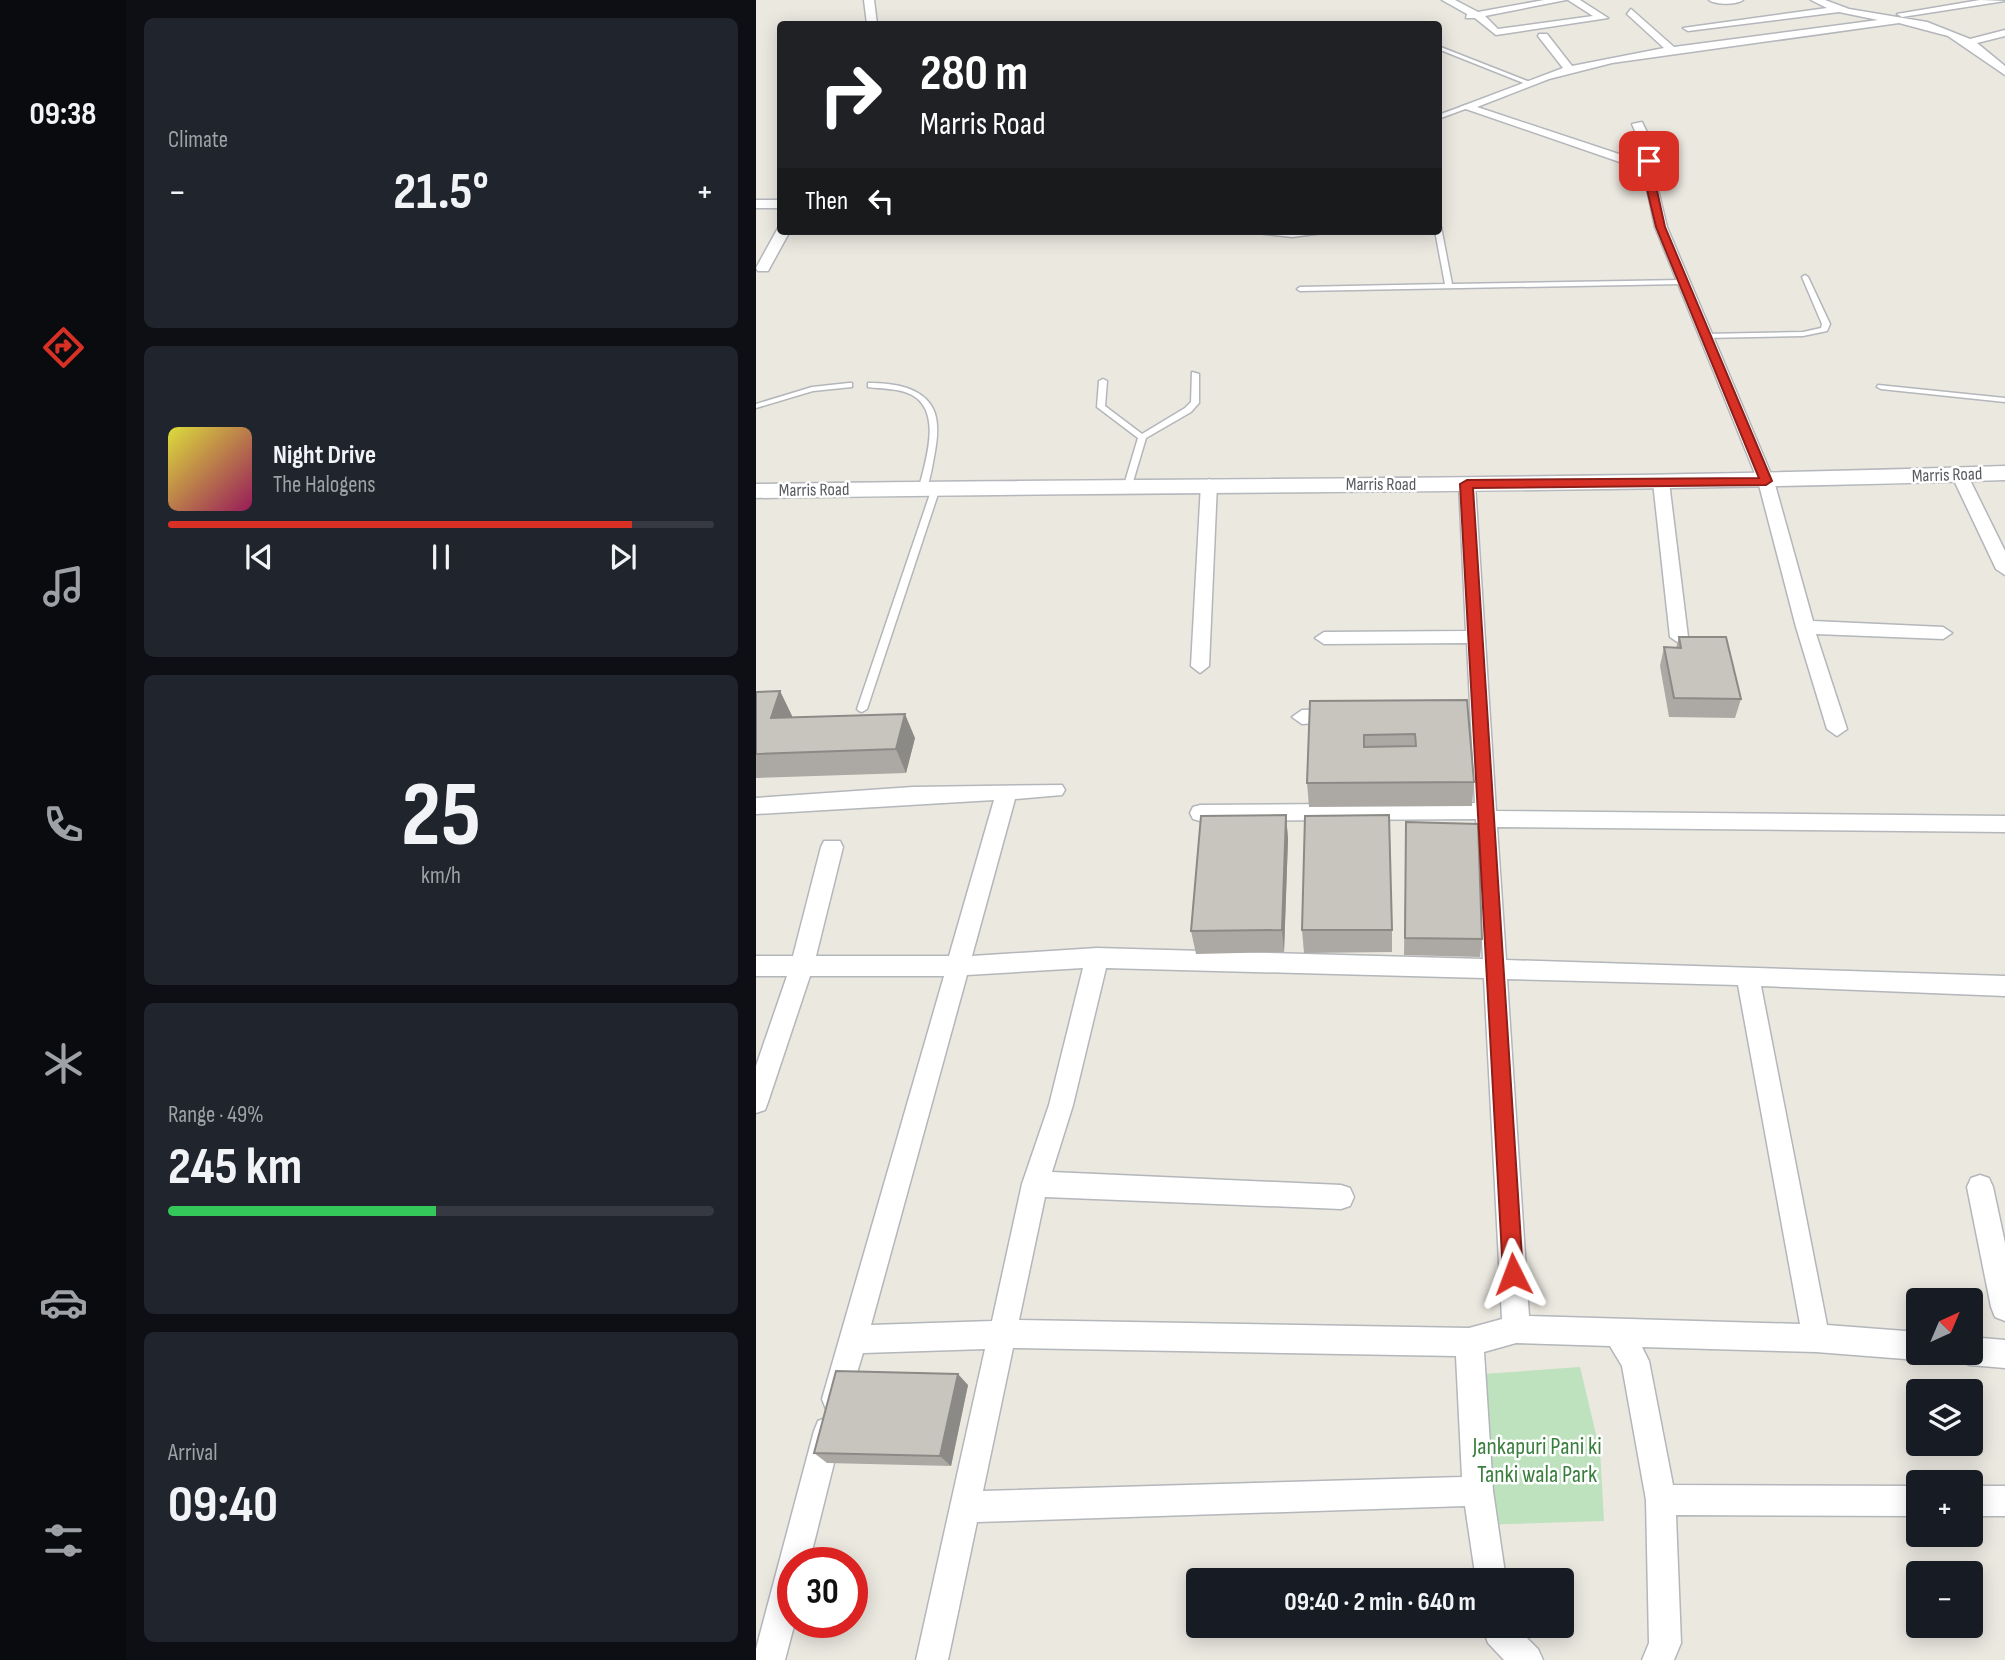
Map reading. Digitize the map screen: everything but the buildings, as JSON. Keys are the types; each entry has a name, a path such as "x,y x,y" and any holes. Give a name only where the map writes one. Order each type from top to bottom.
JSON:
{"street":[{"path":"869,0 872,21"},
{"path":"1447,0 1477,15 1496,32 1603,18 1573,0"},
{"path":"1462,17 1561,0"},
{"path":"1714,0 1738,0"},
{"path":"1816,0 1836,10 1944,30 1970,42 2005,72"},
{"path":"1876,17 2001,0"},
{"path":"1688,28 1836,10"},
{"path":"1631,12 1673,51"},
{"path":"1466,107 1570,69 1673,51 1811,35 1900,20"},
{"path":"1970,42 2005,33"},
{"path":"1543,36 1570,69"},
{"path":"1466,107 1649,167"},
{"path":"1638,124 1649,149 1649,167 1661,227 1766,481 1805,627 1838,729"},
{"path":"756,204 777,205"},
{"path":"763,268 781,235"},
{"name":"Marris Road","path":"757,495 930,488 1766,481 2005,473"},
{"path":"1958,474 2005,569"},
{"path":"1661,482 1679,637"},
{"path":"1200,666 1209,484"},
{"path":"1467,484 1475,637 1473,714 1486,815 1516,1329"},
{"path":"1805,627 1943,633"},
{"path":"1324,638 1475,637"},
{"path":"1302,717 1356,716"},
{"path":"756,806 1055,790"},
{"path":"798,1547 852,1340 960,966 1007,792"},
{"path":"1200,813 2005,824"},
{"path":"756,1102 802,965 832,847"},
{"path":"932,1660 1035,1184 1061,1105 1097,958"},
{"path":"756,966 960,966 1097,958 2005,986"},
{"path":"1748,976 1816,1338"},
{"path":"1035,1184 1341,1198"},
{"path":"1980,1187 2005,1307"},
{"path":"852,1340 1002,1334 1469,1342 1516,1329 1816,1338 1906,1345"},
{"path":"1616,1332 1635,1361 1661,1500 1665,1643 1658,1660"},
{"path":"1469,1342 1478,1491 1489,1568"},
{"path":"1983,1352 2005,1354"},
{"path":"963,1507 1478,1491"},
{"path":"1661,1500 1906,1501"},
{"path":"1983,1501 2005,1501"},
{"path":"769,1660 777,1628"},
{"path":"1505,1638 1527,1660"}],"lane":[{"path":"1442,49 1528,83"},
{"path":"1442,116 1466,107"},
{"path":"1439,235 1449,287"},
{"path":"1704,336 1803,334 1824,329 1826,324 1823,314 1805,276"},
{"path":"1300,289 1682,282"},
{"path":"1128,485 1142,437 1188,410 1195,403 1195,374"},
{"path":"1103,381 1101,407 1142,437"},
{"path":"756,406 812,389 849,385"},
{"path":"862,709 930,488 934,440 934,418 926,402 911,389 871,385"},
{"path":"1881,387 2005,400"}],"green space":[{"name":"Jankapuri Pani ki Tanki wala Park","path":"1580,1367 1600,1451 1604,1521 1480,1525 1483,1374"}],"route":[{"path":"1513,1274 1467,484 1766,481 1661,227 1649,177 1649,161"}]}
